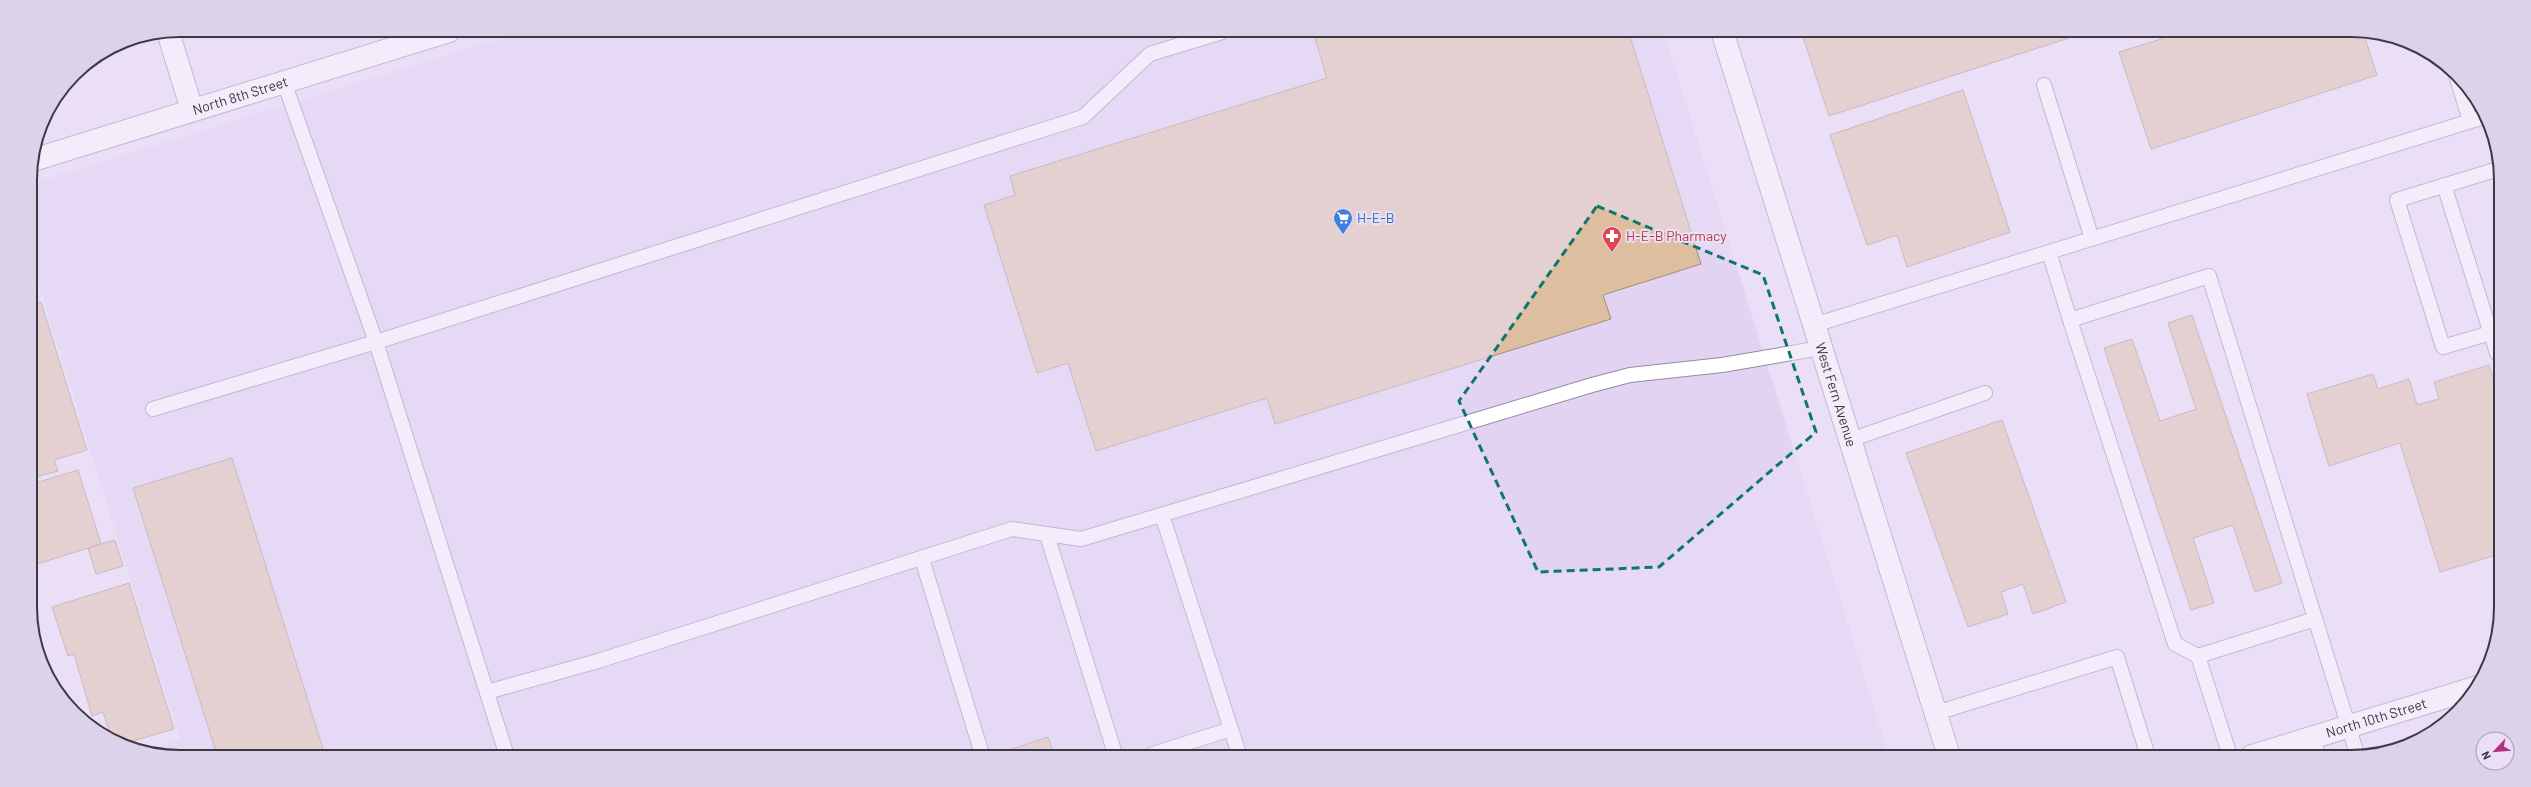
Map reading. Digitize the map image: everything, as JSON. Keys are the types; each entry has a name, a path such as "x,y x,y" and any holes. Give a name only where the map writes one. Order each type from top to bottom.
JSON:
{"street":[{"path":"170,37 192,110"},
{"name":"North 8th Street","path":"39,158 430,37"},
{"name":"West Fern Avenue","path":"1724,37 1947,750"},
{"name":"North 10th Street","path":"2294,750 2315,747 2348,727 2468,690"}],"lane":[{"path":"153,410 376,342 1083,117 1150,54 1206,37"},
{"path":"284,82 376,342 505,750"},
{"path":"2044,85 2092,239"},
{"path":"2460,87 2470,121"},
{"path":"1814,325 2480,118"},
{"path":"2444,185 2494,332 2443,347 2397,200 2444,185 2494,170"},
{"path":"2049,252 2175,644 2198,656 2228,750"},
{"path":"2070,320 2209,276 2356,750"},
{"path":"487,692 598,661 1012,530 1081,540 1592,385 1630,375 1722,365 1821,348"},
{"path":"1850,440 1985,393"},
{"path":"1162,515 1238,750"},
{"path":"1047,535 1114,750"},
{"path":"922,559 981,750"},
{"path":"2198,656 2315,619"},
{"path":"1936,713 2117,657 2146,750"},
{"path":"1165,750 1231,729"}],"highlighted area":[{"path":"1597,206 1763,275 1816,432 1659,567 1538,572 1459,401"}],"shaded area":[{"path":"506,37 1665,37 1887,750 170,750 154,748 180,739 37,279 37,182"}],"building":[{"name":"H-E-B","path":"1630,37 1701,264 1603,295 1611,319 1275,424 1267,398 1096,451 1068,363 1037,373 984,205 1015,195 1010,176 1327,78 1315,38"},
{"path":"1803,37 2072,37 1829,116"},
{"path":"2168,37 2361,37 2365,37 2377,75 2151,149 2119,52"},
{"path":"1963,90 2010,232 1907,267 1897,235 1867,245 1830,135"},
{"path":"41,302 87,450 54,460 58,471 37,477 37,303"},
{"path":"2192,315 2282,583 2255,592 2233,525 2193,538 2214,603 2191,610 2104,348 2132,339 2160,421 2196,409 2168,323"},
{"path":"2489,365 2494,381 2494,556 2440,572 2400,443 2329,466 2307,394 2373,374 2378,389 2409,379 2417,405 2439,399 2434,382"},
{"path":"2002,420 2066,602 2033,614 2023,584 2001,592 2008,614 1968,627 1906,453"},
{"path":"232,458 323,750 215,750 133,488"},
{"path":"78,470 101,544 37,564 37,482"},
{"path":"115,540 123,566 96,574 88,548"},
{"path":"129,583 174,729 132,741 109,732 103,712 92,716 74,654 68,656 52,607"},
{"path":"1048,737 1053,750 1009,750"}],"place":[{"name":"H-E-B","path":"1343,235"},
{"name":"H-E-B Pharmacy","path":"1612,253"}]}
